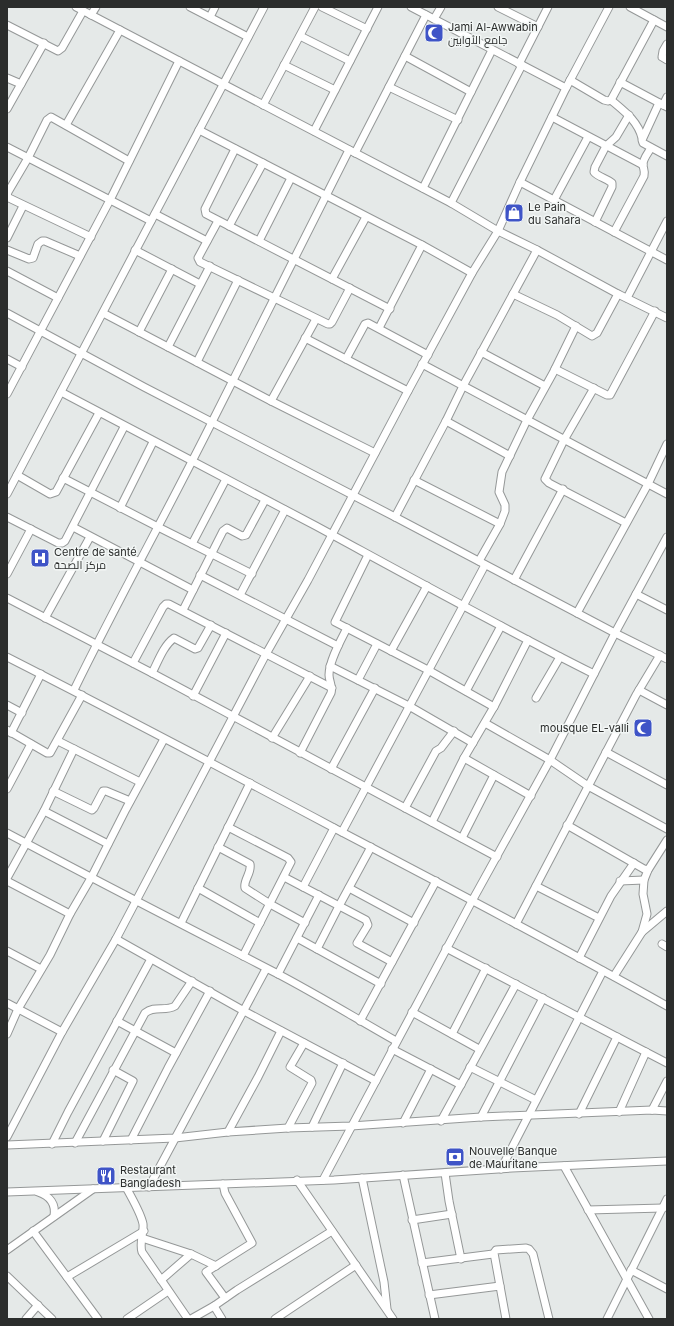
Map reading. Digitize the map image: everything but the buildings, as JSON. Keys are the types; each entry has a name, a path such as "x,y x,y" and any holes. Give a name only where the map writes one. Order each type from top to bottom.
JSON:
{"street":[{"path":"76,7 263,106 423,188 618,294 667,318"},
{"path":"91,15 96,7"},
{"path":"190,7 248,37"},
{"path":"210,17 215,7"},
{"path":"7,494 10,483 17,475 264,7"},
{"path":"263,106 315,7"},
{"path":"322,7 367,29"},
{"path":"314,131 378,7"},
{"path":"411,7 566,88"},
{"path":"434,20 441,7"},
{"path":"498,7 538,27"},
{"path":"451,203 520,65 547,7"},
{"path":"7,1137 62,1032 116,939 266,654 422,364 472,273 498,230 566,88 609,7"},
{"path":"630,7 667,27"},
{"path":"7,25 58,51 83,11"},
{"path":"74,690 139,561 213,422 293,259 326,196 389,87 426,15"},
{"path":"611,100 654,20"},
{"path":"66,125 120,30"},
{"path":"300,36 350,61"},
{"path":"8,105 44,43"},
{"path":"667,44 662,57 667,60"},
{"path":"423,188 492,50"},
{"path":"405,56 472,92"},
{"path":"7,394 110,200 179,61"},
{"path":"284,65 335,90"},
{"path":"7,78 21,84"},
{"path":"570,80 608,102 611,100"},
{"path":"620,82 663,105"},
{"path":"389,87 458,120"},
{"path":"642,138 667,98"},
{"path":"611,100 629,116 641,132 643,143 667,156"},
{"path":"595,222 612,187 612,182 596,174 594,172 595,167 606,146 616,137 629,116"},
{"path":"91,236 23,206 9,198 7,196 8,192 49,118 51,117 129,161"},
{"path":"552,117 642,165 645,173 644,176 614,232"},
{"path":"199,130 472,273"},
{"path":"554,200 588,137"},
{"path":"7,147 151,221"},
{"path":"642,165 651,148"},
{"path":"235,149 205,209 206,214 390,309"},
{"path":"229,226 263,163"},
{"path":"259,241 291,178"},
{"path":"520,182 667,260"},
{"path":"7,238 23,206"},
{"path":"155,214 207,241"},
{"path":"332,279 366,217"},
{"path":"218,221 198,258 200,262 330,324 350,288"},
{"path":"627,298 667,221"},
{"path":"7,250 29,259 33,258 38,244 45,241 80,256"},
{"path":"379,328 422,246"},
{"path":"136,250 200,284"},
{"path":"394,517 446,421 481,352 537,250"},
{"path":"168,347 210,266"},
{"path":"139,332 172,269"},
{"path":"7,272 58,298"},
{"path":"197,362 238,280"},
{"path":"513,294 557,315 589,335 595,335 618,294"},
{"path":"555,369 607,395 611,394 655,311"},
{"path":"103,312 271,401 375,453"},
{"path":"7,313 615,633 664,657 639,690 516,924"},
{"path":"271,401 316,318"},
{"path":"346,359 366,323 379,328 428,354"},
{"path":"342,832 463,606 500,524 504,511 505,505 499,492 502,472 527,420 555,369 576,326"},
{"path":"306,338 408,391"},
{"path":"481,352 545,386"},
{"path":"7,359 22,367"},
{"path":"422,364 667,494"},
{"path":"594,388 564,440 545,478 550,483 626,523"},
{"path":"61,392 124,427 331,534 463,606 594,674"},
{"path":"17,475 50,494 56,492 99,413"},
{"path":"446,421 510,456"},
{"path":"7,517 58,543 65,541 124,427"},
{"path":"120,508 153,442"},
{"path":"577,613 648,484 667,444"},
{"path":"63,478 252,574"},
{"path":"192,544 226,479"},
{"path":"414,480 500,524"},
{"path":"514,580 563,489"},
{"path":"183,610 223,530 227,528 242,536 246,535 265,500"},
{"path":"240,595 285,510"},
{"path":"73,528 193,590"},
{"path":"7,574 30,529"},
{"path":"45,618 90,537"},
{"path":"323,1180 446,948 531,796 615,633 667,537"},
{"path":"368,555 334,620 336,623 428,670 494,707"},
{"path":"200,575 338,646"},
{"path":"391,651 426,586"},
{"path":"636,594 667,610"},
{"path":"7,598 133,663 233,718 497,857"},
{"path":"133,663 163,607 166,604 169,604 332,688"},
{"path":"152,674 165,647 170,641 174,638 195,649 198,648 211,625"},
{"path":"466,691 501,626"},
{"path":"300,752 331,693 332,688 329,674 330,666 347,628"},
{"path":"194,696 226,633"},
{"path":"432,822 464,758 494,707 528,640"},
{"path":"358,680 377,644"},
{"path":"7,657 74,690 164,739 436,881 667,1006"},
{"path":"536,698 560,657"},
{"path":"330,666 409,706 474,743"},
{"path":"41,674 22,713 9,732 48,753 50,753 58,740 82,695"},
{"path":"272,738 310,676"},
{"path":"331,769 375,688"},
{"path":"639,690 667,705"},
{"path":"7,706 22,713"},
{"path":"485,723 550,760 588,786 667,829"},
{"path":"405,808 436,751 441,748 454,731"},
{"path":"7,1034 18,1009 91,878 130,801 164,739"},
{"path":"58,740 140,782"},
{"path":"8,786 31,744"},
{"path":"70,914 7,880 74,749"},
{"path":"606,752 667,785"},
{"path":"464,758 531,796"},
{"path":"462,838 494,775"},
{"path":"181,923 250,783"},
{"path":"53,791 92,810 104,791 130,801"},
{"path":"44,810 108,844"},
{"path":"567,825 648,870"},
{"path":"228,827 290,860 291,864 243,956"},
{"path":"303,887 334,828"},
{"path":"7,833 278,974 396,1041"},
{"path":"614,976 642,932 647,914 643,894 644,880 648,870 667,840"},
{"path":"218,847 250,864 251,868 244,885 245,888 270,904 305,923"},
{"path":"317,949 371,847"},
{"path":"579,958 620,881 634,863"},
{"path":"284,878 368,922 368,925 357,943 392,962"},
{"path":"620,881 644,880"},
{"path":"360,1021 436,881"},
{"path":"536,886 599,918"},
{"path":"198,888 260,923"},
{"path":"349,888 414,923"},
{"path":"278,974 319,895"},
{"path":"642,932 667,911"},
{"path":"660,918 667,922"},
{"path":"297,938 381,984"},
{"path":"116,939 244,1011 376,1081"},
{"path":"446,948 667,1063"},
{"path":"7,951 41,969"},
{"path":"52,1144 150,959"},
{"path":"149,1187 266,968"},
{"path":"452,1034 486,968"},
{"path":"501,1169 603,971"},
{"path":"75,1143 145,1013 150,1009 172,1008 175,1006 192,981"},
{"path":"441,1121 516,984"},
{"path":"131,1140 210,991"},
{"path":"481,1117 543,998"},
{"path":"7,1003 62,1032"},
{"path":"412,1012 480,1049"},
{"path":"117,1021 176,1053"},
{"path":"228,1132 258,1077 281,1030"},
{"path":"579,1114 617,1037"},
{"path":"288,1128 312,1081 290,1067 304,1042"},
{"path":"392,1049 460,1085"},
{"path":"619,1112 646,1052"},
{"path":"312,1127 343,1063"},
{"path":"470,1067 536,1100"},
{"path":"403,1123 431,1069"},
{"path":"104,1141 133,1081 113,1070"},
{"path":"652,1110 667,1081"},
{"path":"7,1145 175,1138 228,1132 441,1121 481,1117 652,1110 667,1111"},
{"path":"7,1192 323,1180 667,1161"},
{"path":"564,1166 649,1319"},
{"path":"445,1173 461,1259"},
{"path":"403,1175 435,1319"},
{"path":"362,1178 384,1282 388,1311"},
{"path":"297,1180 393,1319"},
{"path":"223,1184 225,1193 252,1243 206,1272 225,1298"},
{"path":"126,1187 142,1219 142,1252 189,1319 214,1306 332,1231"},
{"path":"7,1250 93,1189"},
{"path":"36,1191 51,1199 55,1207 54,1216"},
{"path":"588,1210 665,1205"},
{"path":"607,1319 665,1205"},
{"path":"412,1220 452,1214"},
{"path":"33,1231 98,1319"},
{"path":"143,1234 216,1266"},
{"path":"67,1276 143,1234"},
{"path":"422,1263 493,1254 496,1250 526,1248 531,1251 534,1256 549,1319"},
{"path":"161,1280 191,1254"},
{"path":"493,1254 506,1319"},
{"path":"275,1319 356,1265"},
{"path":"631,1270 667,1289"},
{"path":"8,1278 52,1319"},
{"path":"429,1295 500,1286"},
{"path":"127,1319 168,1291"},
{"path":"26,1319 38,1305"},
{"path":"214,1306 222,1319"}],"place":[{"name":"Jami Al-Awwabin جامع الأوابين","path":"434,33"},
{"name":"Le Pain du Sahara","path":"514,213"},
{"name":"Centre de santé مركز الصحة","path":"40,558"},
{"name":"mousque EL-valli","path":"643,728"},
{"name":"Nouvelle Banque de Mauritane","path":"455,1157"},
{"name":"Restaurant Bangladesh","path":"106,1176"}]}
